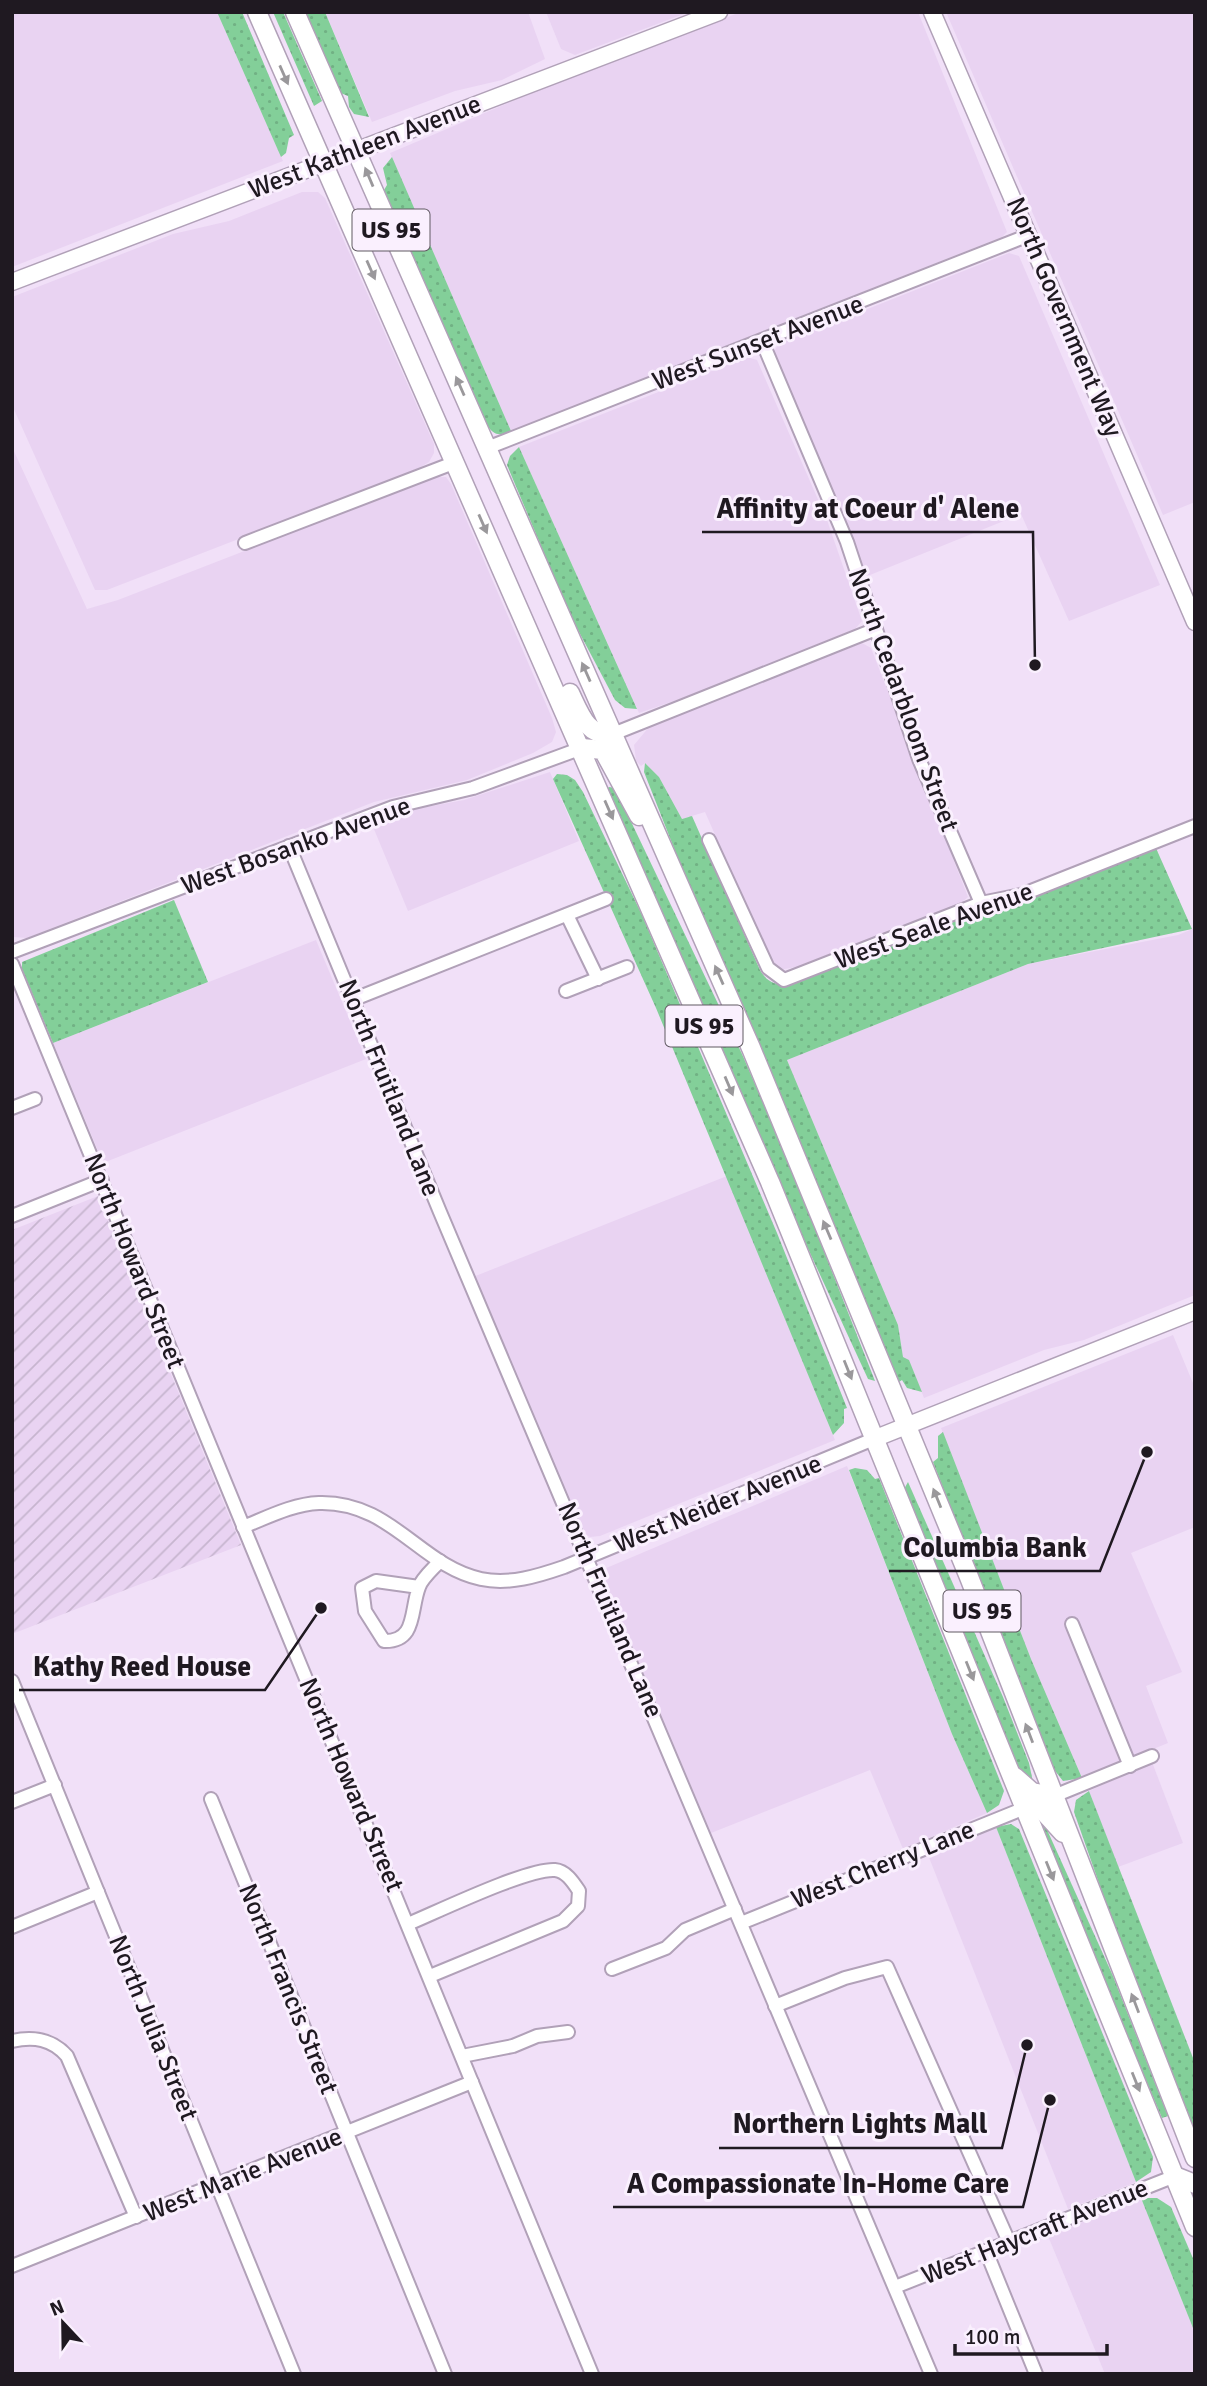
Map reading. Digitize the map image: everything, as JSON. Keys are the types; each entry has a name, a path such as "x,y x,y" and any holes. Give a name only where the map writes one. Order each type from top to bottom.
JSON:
{"highway":[{"name":"US 95","path":"257,12 725,1075 876,1438 1195,2227"},
{"name":"US 95","path":"295,12 756,1061 907,1426 1195,2158"},
{"path":"532,634 551,660 585,722 601,736 613,734"},
{"path":"582,748 603,750 641,819 657,834"},
{"path":"1009,1769 1021,1786 1032,1792 1054,1796"},
{"path":"1025,1808 1042,1810 1072,1842"},
{"path":"1156,2130 1181,2163 1195,2166"},
{"path":"1175,2176 1195,2184"}],"main road":[{"name":"West Kathleen Avenue","path":"12,282 719,12"},
{"name":"North Government Way","path":"932,12 1195,622"},
{"name":"West Neider Avenue","path":"876,1438 1195,1311"}],"street":[{"name":"West Sunset Avenue","path":"487,448 1029,235"},
{"name":"North Cedarbloom Street","path":"762,341 847,542 928,782 981,903"},
{"path":"245,543 456,462"},
{"path":"613,734 876,629"},
{"name":"West Bosanko Avenue","path":"12,953 393,807 473,789 582,748"},
{"name":"West Seale Avenue","path":"709,840 768,968 784,980 981,903 1021,895 1195,826"},
{"name":"North Fruitland Lane","path":"289,846 931,2374"},
{"path":"352,1000 606,899"},
{"path":"567,915 598,979"},
{"name":"North Howard Street","path":"12,964 592,2374"},
{"path":"566,991 627,967"},
{"path":"12,1108 36,1099"},
{"path":"12,1216 102,1181"},
{"name":"West Neider Avenue","path":"243,1527 295,1507 321,1503 350,1507 402,1531 440,1561 482,1579 505,1580 541,1575 876,1438"},
{"path":"419,1587 376,1581 362,1588 365,1611 384,1641 401,1638 408,1633 419,1587 440,1561"},
{"path":"1072,1624 1130,1766"},
{"name":"North Julia Street","path":"13,1687 294,2374"},
{"path":"1054,1796 1152,1756"},
{"path":"12,1802 55,1786"},
{"name":"North Francis Street","path":"211,1798 445,2374"},
{"name":"West Cherry Lane","path":"741,1923 1025,1808"},
{"path":"408,1924 533,1873 558,1870 569,1876 579,1891 578,1906 563,1921 429,1976"},
{"path":"12,1927 98,1892"},
{"path":"612,1969 666,1948 685,1930 735,1909"},
{"path":"775,2006 845,1979 887,1967 1009,2242"},
{"path":"462,2056 513,2046 537,2036 568,2032"},
{"path":"12,2041 29,2038 47,2041 61,2050 70,2063 136,2217"},
{"name":"West Marie Avenue","path":"12,2266 472,2082"},
{"name":"West Haycraft Avenue","path":"895,2287 1175,2176"},
{"path":"986,2251 1036,2374"}],"shaded area":[{"path":"12,12 217,12 283,161 12,267"},
{"path":"325,12 528,12 545,59 502,80 455,91 372,122"},
{"path":"546,12 689,12 575,55 561,49"},
{"path":"741,12 918,12 1007,232 1002,237 511,431 390,153 565,79"},
{"path":"946,12 1195,12 1195,502 1163,515"},
{"path":"302,192 318,192 325,198 434,444 434,453 429,462 416,470 107,590 95,590 12,405 12,297 173,234 229,221"},
{"path":"1009,253 1019,256 1160,585 1069,621 1021,514 865,577 772,354 779,344"},
{"path":"747,357 757,360 827,520 862,621 855,629 697,693 639,713 519,447"},
{"path":"12,447 87,609 118,600 435,477 446,477 552,718 556,732 552,742 533,753 467,780 374,802 27,938 13,937"},
{"path":"862,643 871,648 968,897 960,904 796,967 779,970 772,964 705,812 682,819 659,777 645,763 641,766 636,761 634,745 649,727"},
{"path":"550,772 579,841 408,911 371,822 405,811 464,800"},
{"path":"1195,928 1195,1295 1084,1340 1044,1350 924,1398 909,1361 903,1357 898,1325 787,1060 1028,964 1178,935"},
{"path":"316,940 366,1059 103,1163 53,1043"},
{"path":"727,1176 835,1440 600,1536 590,1537 585,1534 473,1277"},
{"path":"98,1196 241,1545 12,1634 12,1230"},
{"path":"1173,1335 1195,1388 1195,1527 1131,1553 1182,1672 1146,1686 1168,1743 1082,1778 1031,1659 941,1428"},
{"path":"847,1466 952,1734 987,1813 903,1849 870,1770 711,1833 604,1580 604,1569"},
{"path":"1152,1762 1183,1843 1118,1867 1089,1791"},
{"path":"996,1827 1136,2182 1068,2209 928,1855"},
{"path":"1141,2198 1195,2333 1195,2374 1105,2374 1048,2236"}],"green space":[{"path":"217,12 242,12 294,135 289,138 286,153 281,157"},
{"path":"273,12 283,12 322,101 314,106"},
{"path":"303,12 325,12 369,117 354,114 349,107 348,96 338,92"},
{"path":"392,157 511,431 504,434 492,431 487,425 384,190 387,185 383,168"},
{"path":"519,447 637,709 625,708 615,700 570,615 507,465 510,456"},
{"path":"645,763 659,777 682,819 692,816 760,970 767,979 776,984 798,982 971,912 1027,899 1155,846 1192,929 1028,964 787,1060 898,1325 903,1357 909,1360 922,1392 907,1388 902,1380 899,1382 692,894 644,772"},
{"path":"557,774 567,775 575,780 583,792 642,915 777,1233 847,1408 844,1409 844,1423 833,1435 656,1008 553,779"},
{"path":"609,787 615,788 742,1054 789,1162 875,1381 868,1379 741,1103 606,790"},
{"path":"174,900 208,982 53,1043 22,969 22,962"},
{"path":"943,1432 1031,1659 1082,1778 1063,1781 1052,1767 933,1462 938,1458 938,1436"},
{"path":"849,1470 867,1470 875,1479 879,1478 1004,1791 999,1805 987,1813 952,1734"},
{"path":"908,1482 1003,1697 1029,1763 1033,1782 1021,1772 997,1724 903,1491"},
{"path":"1089,1791 1195,2063 1195,2131 1121,1946 1074,1812 1076,1800"},
{"path":"1044,1823 1113,1976 1168,2116 1162,2118 1042,1836"},
{"path":"1011,1824 1019,1829 1153,2157 1151,2172 1136,2182 996,1827"},
{"path":"1141,2198 1157,2198 1171,2207 1195,2263 1195,2333"}],"place":[{"name":"Affinity at Coeur d' Alene","path":"1035,665"},
{"name":"Columbia Bank","path":"1147,1452"},
{"name":"Kathy Reed House","path":"321,1608"},
{"name":"Northern Lights Mall","path":"1027,2045"},
{"name":"A Compassionate In-Home Care","path":"1050,2100"}]}
